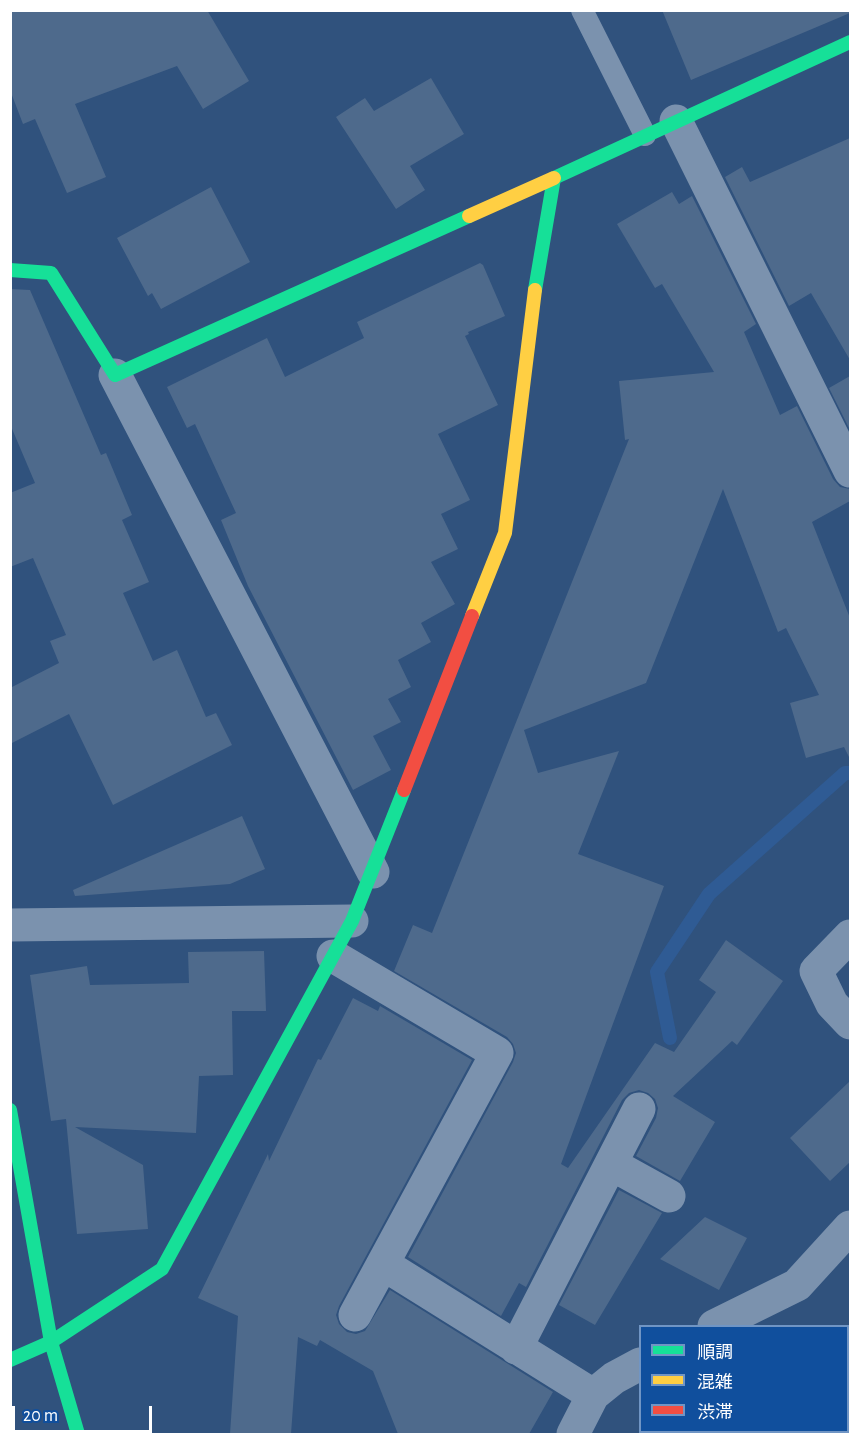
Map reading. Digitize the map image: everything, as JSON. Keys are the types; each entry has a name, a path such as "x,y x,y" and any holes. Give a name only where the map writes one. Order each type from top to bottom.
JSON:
{"street":[{"path":"115,375 850,42"},
{"path":"676,121 850,471"},
{"path":"10,1360 51,1342 162,1269 352,921 505,533 539,258 554,178"},
{"path":"10,270 51,273 115,375 373,872"},
{"path":"10,925 352,921"},
{"path":"850,936 816,970 832,1004 850,1023"},
{"path":"333,956 497,1053 355,1315"},
{"path":"516,1348 639,1109"},
{"path":"10,1110 51,1342 78,1434"},
{"path":"610,1164 669,1196"},
{"path":"716,1325 797,1285 850,1227"},
{"path":"383,1264 593,1395"},
{"path":"573,1434 593,1395 614,1378 639,1365"}],"lane":[{"path":"582,10 645,135"}],"building":[{"path":"10,10 207,10 249,81 203,109 177,66 75,104 106,177 67,193 35,119 23,124 10,90"},
{"path":"662,10 850,10 850,13 691,80"},
{"path":"431,78 464,134 410,166 425,190 396,209 336,117 365,98 374,111"},
{"path":"850,138 850,360 811,293 789,306 725,177 742,167 750,182"},
{"path":"211,187 250,262 161,309 152,293 148,296 117,238"},
{"path":"672,192 679,204 692,196 756,324 744,332 780,415 797,406 833,479 840,487 850,489 850,501 812,522 850,618 850,759 844,747 806,758 790,703 819,695 786,628 778,632 723,489 646,683 524,730 538,773 619,751 578,854 664,886 561,1164 568,1168 655,1043 674,1052 716,992 699,980 726,940 783,981 737,1045 732,1041 673,1096 715,1122 680,1181 636,1156 656,1118 658,1108 655,1099 648,1093 639,1090 629,1093 622,1100 526,1287 519,1283 501,1316 408,1257 516,1053 507,1037 394,971 413,925 432,933 629,439 625,440 619,381 714,372 662,284 655,288 617,224"},
{"path":"480,263 483,265 505,316 468,332 469,334 465,336 498,405 438,434 470,500 441,514 458,549 431,562 455,604 421,623 431,642 398,660 411,687 388,699 401,722 373,736 391,770 353,790 248,586 221,520 236,513 195,424 187,428 167,387 267,338 285,377 364,338 357,322"},
{"path":"10,289 30,290 101,455 106,453 132,515 122,520 149,582 123,593 153,661 177,650 206,717 216,713 232,745 113,805 69,714 10,744 10,688 59,663 50,641 66,635 33,558 10,567 10,493 35,483 10,424"},
{"path":"850,376 850,430 829,388"},
{"path":"242,816 265,869 230,884 75,896 73,890"},
{"path":"264,951 266,1011 232,1011 233,1075 199,1076 196,1133 75,1127 143,1165 148,1229 77,1234 66,1119 51,1121 30,975 87,966 90,985 189,983 188,952"},
{"path":"353,998 378,1011 380,1006 472,1060 339,1306 336,1315 339,1324 347,1332 356,1334 365,1331 390,1290 553,1392 529,1434 398,1434 373,1371 320,1340 317,1346 298,1337 291,1434 230,1434 238,1316 198,1298 268,1154 269,1161 318,1059 321,1060"},
{"path":"850,1081 850,1162 830,1181 790,1138"},
{"path":"619,1190 662,1213 595,1325 559,1305"},
{"path":"705,1217 747,1238 719,1290 660,1259"}],"waterway":[{"path":"670,1038 657,972 709,894 845,773 850,773"}],"traffic: fast":[{"path":"535,290 554,178 850,42"},
{"path":"10,270 51,273 115,375 469,216"},
{"path":"10,1360 51,1342 162,1269 352,921 404,790"},
{"path":"10,1110 51,1342 78,1434"}],"traffic: slow":[{"path":"469,216 554,178"},
{"path":"472,616 505,533 535,290"}],"traffic: jam":[{"path":"404,790 472,616"}]}
